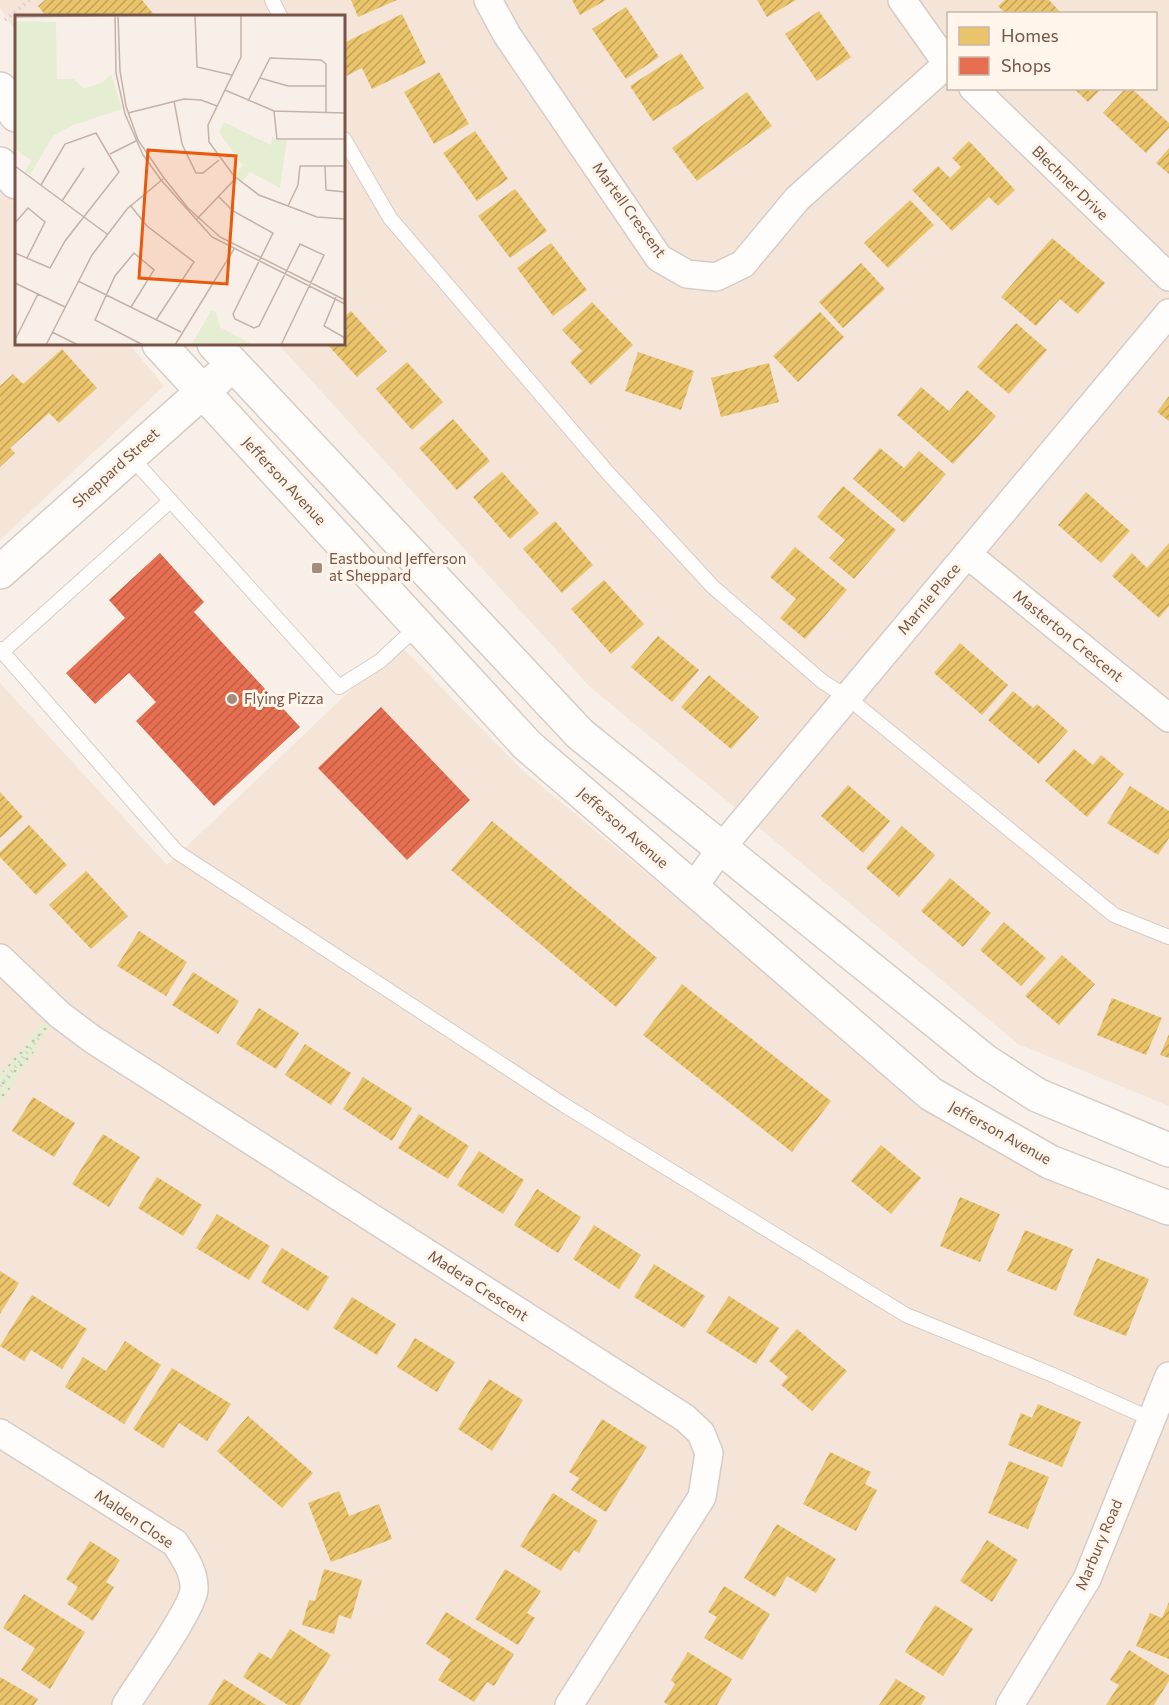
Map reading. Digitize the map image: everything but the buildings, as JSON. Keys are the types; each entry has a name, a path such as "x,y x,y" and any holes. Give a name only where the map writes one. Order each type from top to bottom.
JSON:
{"street":[{"name":"Martell Crescent","path":"488,0 507,35 659,258 687,274 716,277 742,264 797,199 947,65"},
{"path":"902,0 947,63"},
{"path":"0,89 15,113"},
{"name":"Blechner Drive","path":"975,90 1169,277"},
{"path":"0,164 15,181"},
{"name":"Marnie Place","path":"693,888 722,847 1169,313"},
{"name":"Jefferson Avenue","path":"160,345 527,745 931,1094 1050,1162 1169,1208"},
{"path":"224,354 580,734 985,1061 1037,1095 1169,1150"},
{"name":"Sheppard Street","path":"0,572 202,392 224,354"},
{"name":"Masterton Crescent","path":"967,554 1169,717"},
{"name":"Madera Crescent","path":"0,958 60,1015 92,1039 685,1418 701,1433 709,1453 702,1497 569,1705"},
{"name":"Marbury Road","path":"1010,1705 1087,1579 1169,1376"},
{"name":"Malden Close","path":"0,1433 175,1543 190,1567 194,1589 186,1611 126,1705"}],"lane":[{"path":"272,0 279,15"},
{"path":"345,141 390,218 608,473 713,587 823,682 847,697 1114,915 1169,937"},
{"path":"130,456 169,502 339,687 380,661 418,626"},
{"path":"169,502 1,650 177,852 564,1106 906,1315 1053,1374 1151,1419"}],"path":[{"path":"4,20 30,0"},
{"path":"0,1086 48,1026"}],"shaded area":[{"path":"0,0 1169,0 1169,1106 1018,1044 588,685 279,345 345,345 345,15 15,15 15,30 0,8"},
{"path":"0,185 15,204 15,345 130,345 164,386 0,540"},
{"path":"399,644 521,769 921,1101 1169,1220 1169,1705 0,1705 0,683 167,865"}],"green space":[{"path":"44,1021 50,1027 0,1104 0,1075"}],"place":[{"name":"Eastbound Jefferson at Sheppard","path":"317,568"},
{"name":"Flying Pizza","path":"232,699"}]}
